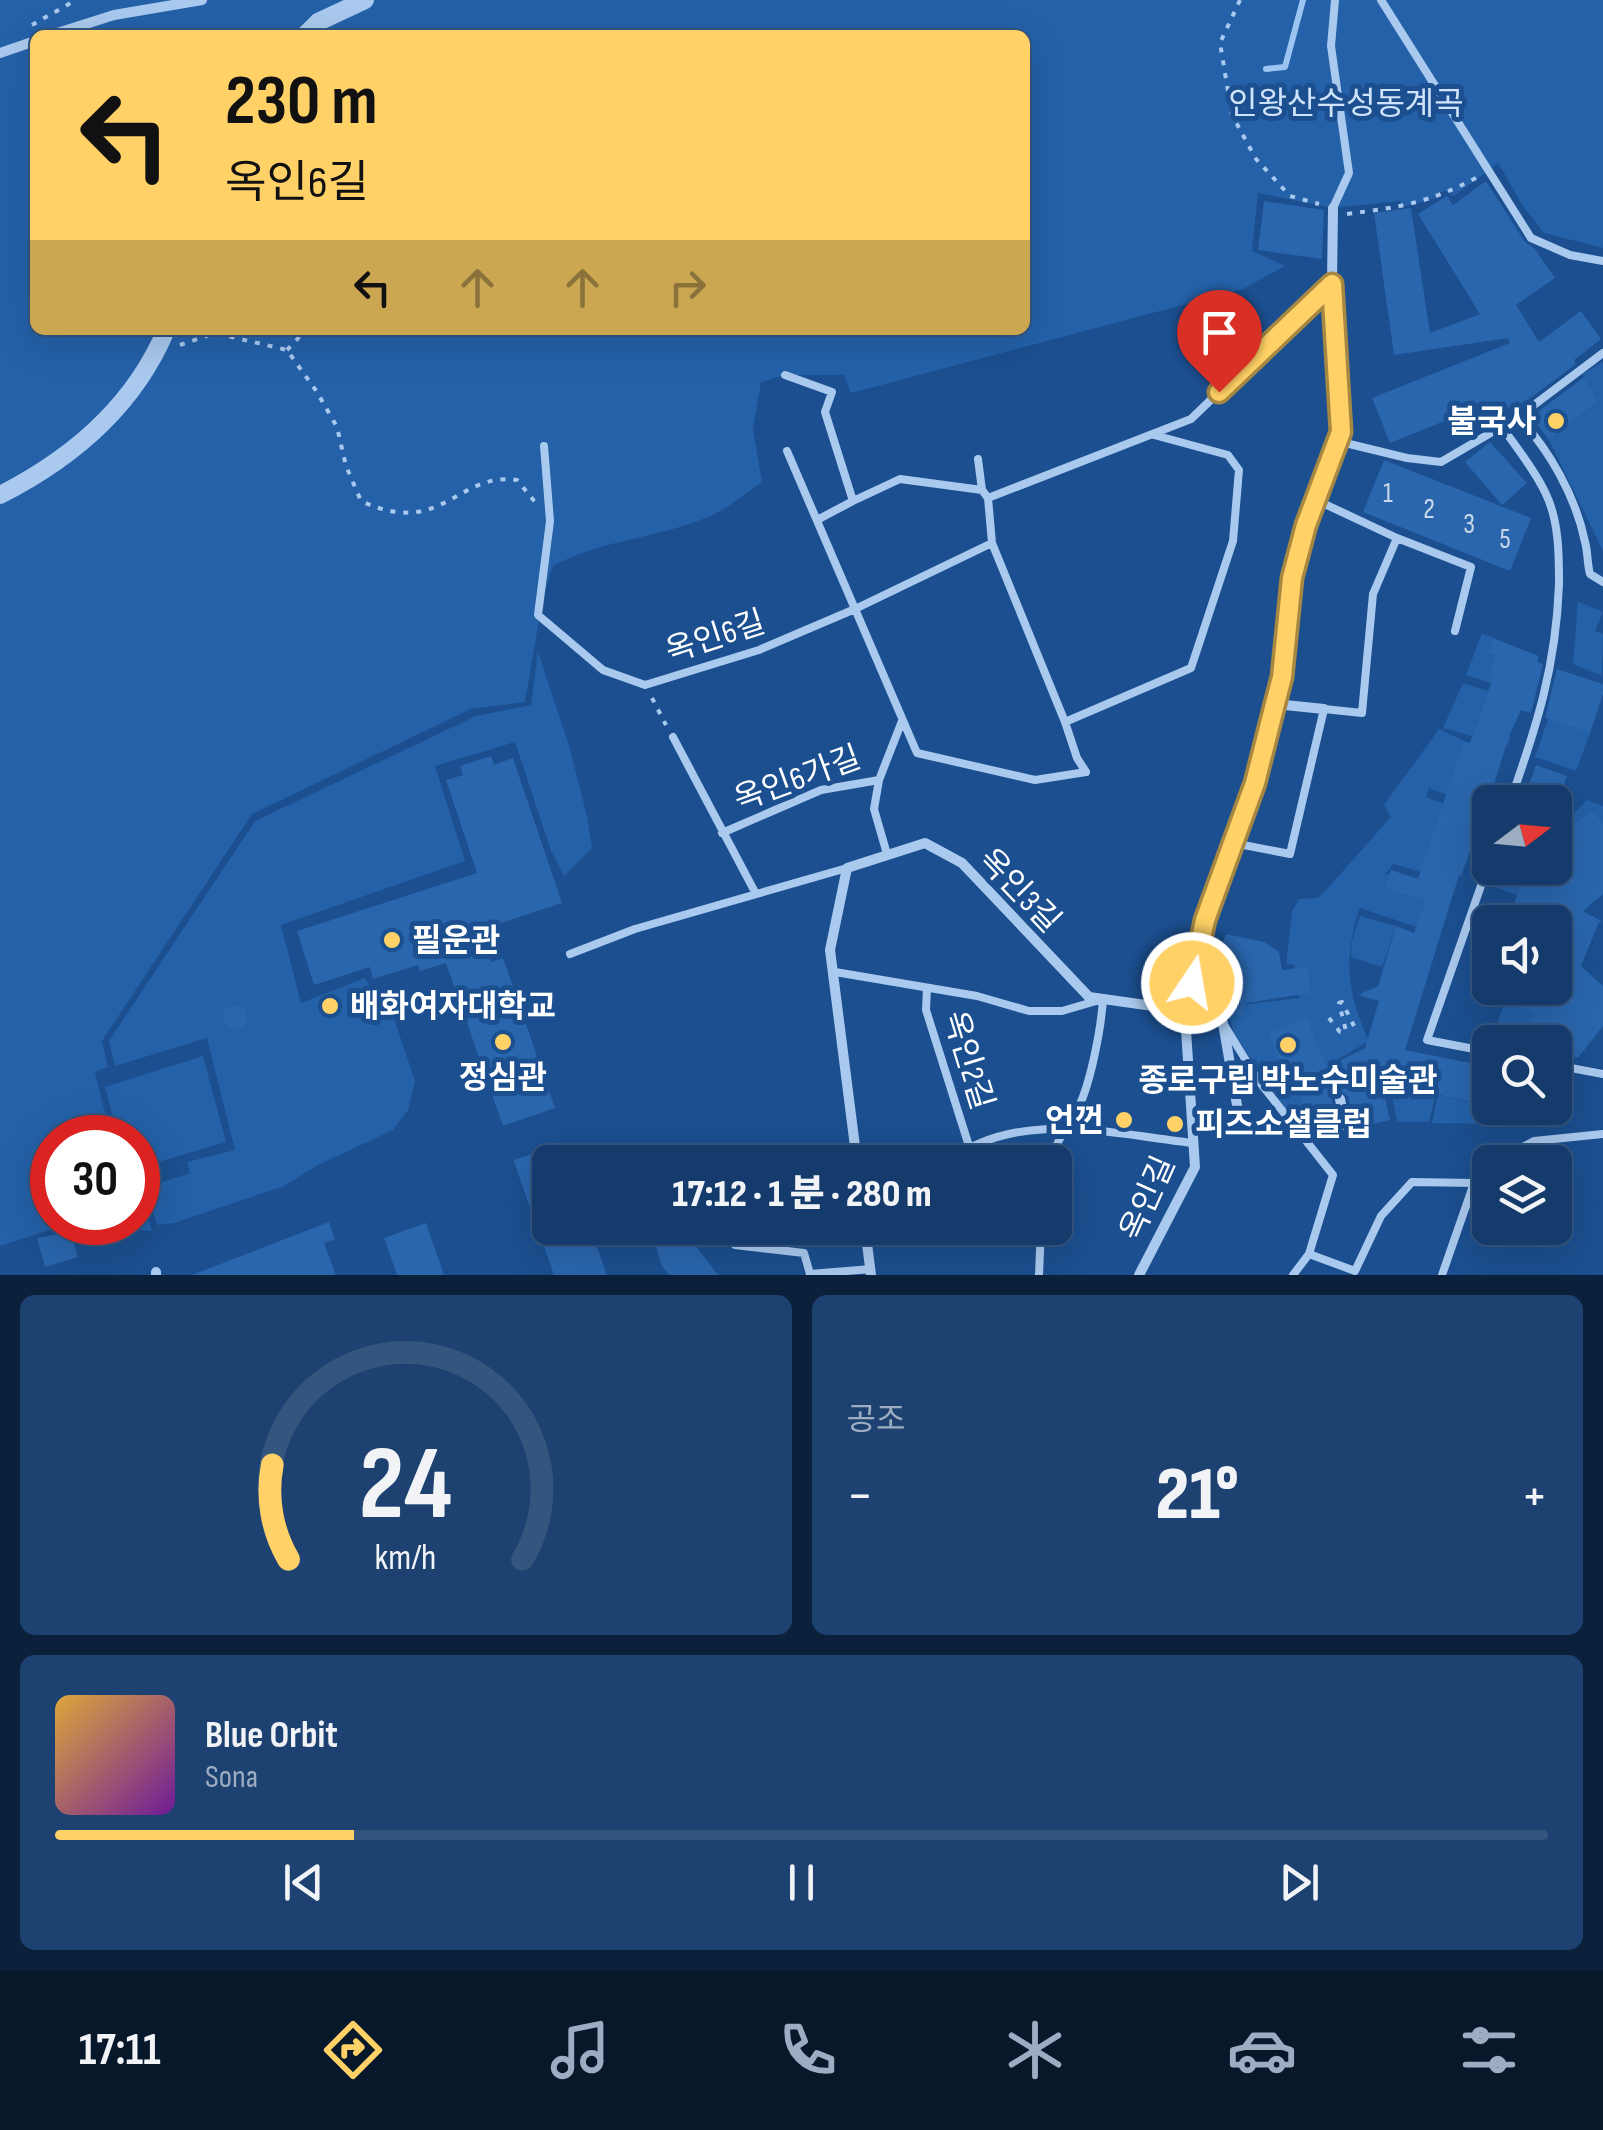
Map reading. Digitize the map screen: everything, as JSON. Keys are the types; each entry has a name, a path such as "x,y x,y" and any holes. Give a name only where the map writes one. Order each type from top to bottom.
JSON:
{"street":[{"path":"67,30 114,15 202,0"},
{"path":"310,30 318,22 364,0"},
{"path":"0,53 30,42"},
{"name":"옥인길","path":"1139,1275 1194,1167 1185,1015 1205,920 1255,783 1282,677 1292,578 1314,499 1341,432 1332,284 1333,212"},
{"path":"0,495 68,456 146,374 164,335"},
{"path":"1275,704 1324,709"},
{"name":"옥인3길","path":"847,868 925,843 962,864 1088,998 1153,1006 1185,1015"},
{"path":"847,868 830,950 856,1145"},
{"path":"1193,1129 1233,1126 1238,1110 1223,1023"},
{"path":"1296,1128 1314,1122 1345,1125 1340,1099"},
{"path":"867,1245 871,1272"}],"lane":[{"path":"1333,212 1348,172 1331,46 1335,0"},
{"path":"1381,0 1531,238 1570,255 1603,261"},
{"path":"817,520 900,479 985,494 1191,419 1332,284"},
{"path":"1337,441 1441,462 1502,427 1603,353"},
{"path":"785,375 832,392 825,412 853,501"},
{"path":"1518,416 1551,460 1580,526 1590,574 1603,582"},
{"path":"1502,427 1547,495 1559,562 1557,637 1541,715 1516,785"},
{"path":"1065,722 1191,668 1234,541 1238,470 1228,455 1154,435"},
{"name":"옥인6길","path":"544,446 550,521 538,616 602,670 644,685 759,650 992,544"},
{"path":"787,451 916,753 1035,780 1086,772 992,544 978,460"},
{"path":"1314,499 1472,567 1454,631"},
{"path":"1233,842 1290,854 1324,709 1362,713 1373,594 1398,538"},
{"name":"옥인6가길","path":"673,737 722,833 822,790 878,780 902,720"},
{"path":"878,780 874,809 888,854"},
{"path":"722,833 756,894"},
{"name":"옥인3길","path":"570,954 635,929 847,868"},
{"path":"1472,1049 1427,1040 1481,885"},
{"name":"옥인3길","path":"835,972 977,996 1029,1012 1062,1010 1103,999"},
{"name":"옥인2길","path":"927,988 926,1010 969,1145"},
{"path":"1056,1145 1063,1127 1076,1112 1101,1033 1103,999"},
{"path":"1185,1015 1223,1023 1258,1080 1333,1174 1309,1254 1293,1275"},
{"path":"1572,1068 1603,1074"},
{"name":"옥인2길","path":"972,1145 1002,1134 1063,1127 1194,1143"},
{"path":"1526,1145 1603,1134"},
{"path":"1309,1254 1356,1271 1381,1216 1412,1182 1472,1183"},
{"path":"1442,1275 1472,1189"},
{"path":"744,1245 804,1253 810,1274 871,1272"},
{"path":"1039,1275 1040,1245"}],"path":[{"path":"26,28 76,0"},
{"path":"1240,0 1220,43 1232,115 1256,160 1290,196 1333,212 1402,207 1440,197 1490,173"},
{"path":"146,374 182,344 209,335"},
{"path":"223,335 287,350 318,392 337,427 346,466 361,502 384,512 425,514 501,478 517,480 550,521"},
{"path":"287,350 301,335"},
{"path":"644,685 673,737"},
{"path":"1352,1037 1346,1031 1339,1003 1342,1002 1354,1026"},
{"path":"1329,1018 1340,1032 1346,1031"}],"green space":[{"name":"인왕산수성동계곡","path":"0,0 1603,0 1603,248 1544,233 1498,163 1454,196 1445,191 1439,193 1440,197 1402,207 1400,201 1333,208 1258,193 1252,251 1285,266 1243,289 851,393 844,375 785,375 761,382 753,429 762,482 723,510 697,521 593,549 553,566 543,597 525,702 471,709 252,814 102,1041 108,1067 95,1072 106,1115 30,1115 30,1236 0,1246"},
{"path":"1603,362 1603,551 1549,440 1598,401 1582,374"},
{"path":"1578,602 1603,612 1595,631 1603,634 1602,676 1573,664"},
{"path":"1482,633 1493,638 1487,652 1495,656 1489,673 1524,686 1524,694 1466,675"},
{"path":"538,652 569,745 592,848 564,876 551,851 515,742 435,766 465,861 281,925 301,1003 365,978 374,994 384,989 415,1081 408,1110 393,1130 318,1165 284,1186 160,1225 160,1183 190,1173 187,1162 235,1150 207,1038 115,1066 109,1041 255,821 476,716 531,705"},
{"path":"1463,683 1488,691 1476,725 1511,737 1507,746 1443,728"},
{"path":"1548,719 1590,733 1576,771 1535,757"},
{"path":"1439,729 1464,741 1451,784 1472,791 1472,805 1429,788 1426,797 1444,804 1421,872 1393,864 1385,875 1390,874 1386,888 1425,901 1418,922 1440,935 1360,908 1351,943 1350,975 1356,1008 1369,1041 1329,1065 1330,1071 1297,1084 1307,1120 1296,1125 1235,1035 1230,1020 1232,1006 1299,998 1294,965 1286,964 1292,911 1299,899 1318,898 1391,817 1384,805"},
{"path":"1587,800 1603,806 1603,823 1592,810 1572,827 1572,815"},
{"path":"1497,885 1520,885 1517,895"},
{"path":"1360,916 1396,926 1382,967 1351,957"},
{"path":"1503,1005 1533,1012 1529,1025 1497,1025"},
{"path":"203,1056 226,1142 160,1162 160,1115 112,1115 105,1087"},
{"path":"1391,1091 1434,1100 1429,1122 1397,1122"},
{"path":"1438,1095 1472,1102 1472,1124 1432,1123"}],"building":[{"path":"1486,181 1525,242 1534,248 1555,278 1516,305 1539,342 1581,311 1601,339 1574,360 1576,364 1484,427 1472,410 1390,443 1372,398 1510,343 1508,338 1394,355 1374,213 1411,208 1430,333 1480,314 1418,214 1447,196 1453,205"},
{"path":"1264,201 1324,210 1322,259 1258,250"},
{"path":"1584,377 1598,401 1549,440 1531,417"},
{"path":"1490,442 1527,483 1502,505 1465,462"},
{"path":"1384,460 1531,518 1510,571 1363,512"},
{"path":"1493,638 1539,656 1537,662 1543,664 1531,713 1521,710 1494,785 1472,785 1472,846 1459,875 1405,1050 1472,1063 1472,1101 1435,1094 1434,1100 1383,1089 1390,1120 1354,1128 1348,1096 1339,1090 1332,1097 1333,1109 1306,1116 1293,1073 1286,1076 1268,1034 1306,1017 1327,1067 1365,1048 1379,1001 1358,995 1378,986 1396,926 1414,933 1425,901 1385,888 1391,870 1418,879 1464,741 1470,743 1494,675 1489,673 1495,656 1487,653"},
{"path":"1557,669 1603,684 1590,733 1545,718"},
{"path":"491,756 494,765 513,758 562,903 480,930 491,962 503,958 555,1108 503,1126 446,963 420,971 418,965 373,979 370,967 314,985 297,931 477,873 446,780 463,775 460,766"},
{"path":"1536,765 1567,776 1564,785 1529,785"},
{"path":"1592,810 1603,823 1603,894 1583,911 1603,922 1599,922 1581,966 1603,986 1603,1026 1578,1058 1572,1056 1572,1025 1529,1025 1533,1012 1513,1005 1572,1005 1572,905 1514,905 1520,885 1572,885 1572,827"},
{"path":"1226,934 1264,942 1279,952 1282,970 1307,967 1311,993 1245,1003 1244,1016 1207,1012 1208,981"},
{"path":"235,1005 244,1008 244,1026 235,1029 226,1026 223,1017 226,1008"},
{"path":"532,1154 532,1213 514,1162"},
{"path":"329,1222 335,1239 324,1243 336,1275 192,1275"},
{"path":"426,1223 444,1275 397,1275 384,1238"},
{"path":"39,1245 75,1245 78,1257 45,1267"},
{"path":"543,1245 596,1245 607,1275 554,1275"},
{"path":"655,1245 695,1245 718,1275 669,1275"}],"waterway":[{"path":"1266,69 1285,67 1303,0"}],"place":[{"name":"불국사","path":"1556,421"},
{"name":"필운관","path":"392,940"},
{"name":"배화여자대학교","path":"330,1006"},
{"name":"정심관","path":"503,1042"},
{"name":"종로구립 박노수미술관","path":"1288,1045"},
{"name":"언껀","path":"1124,1120"},
{"name":"피즈소셜클럽","path":"1175,1124"}],"route":[{"path":"1192,983 1205,920 1255,783 1282,677 1292,578 1306,525 1341,432 1332,284 1219,392"}]}
